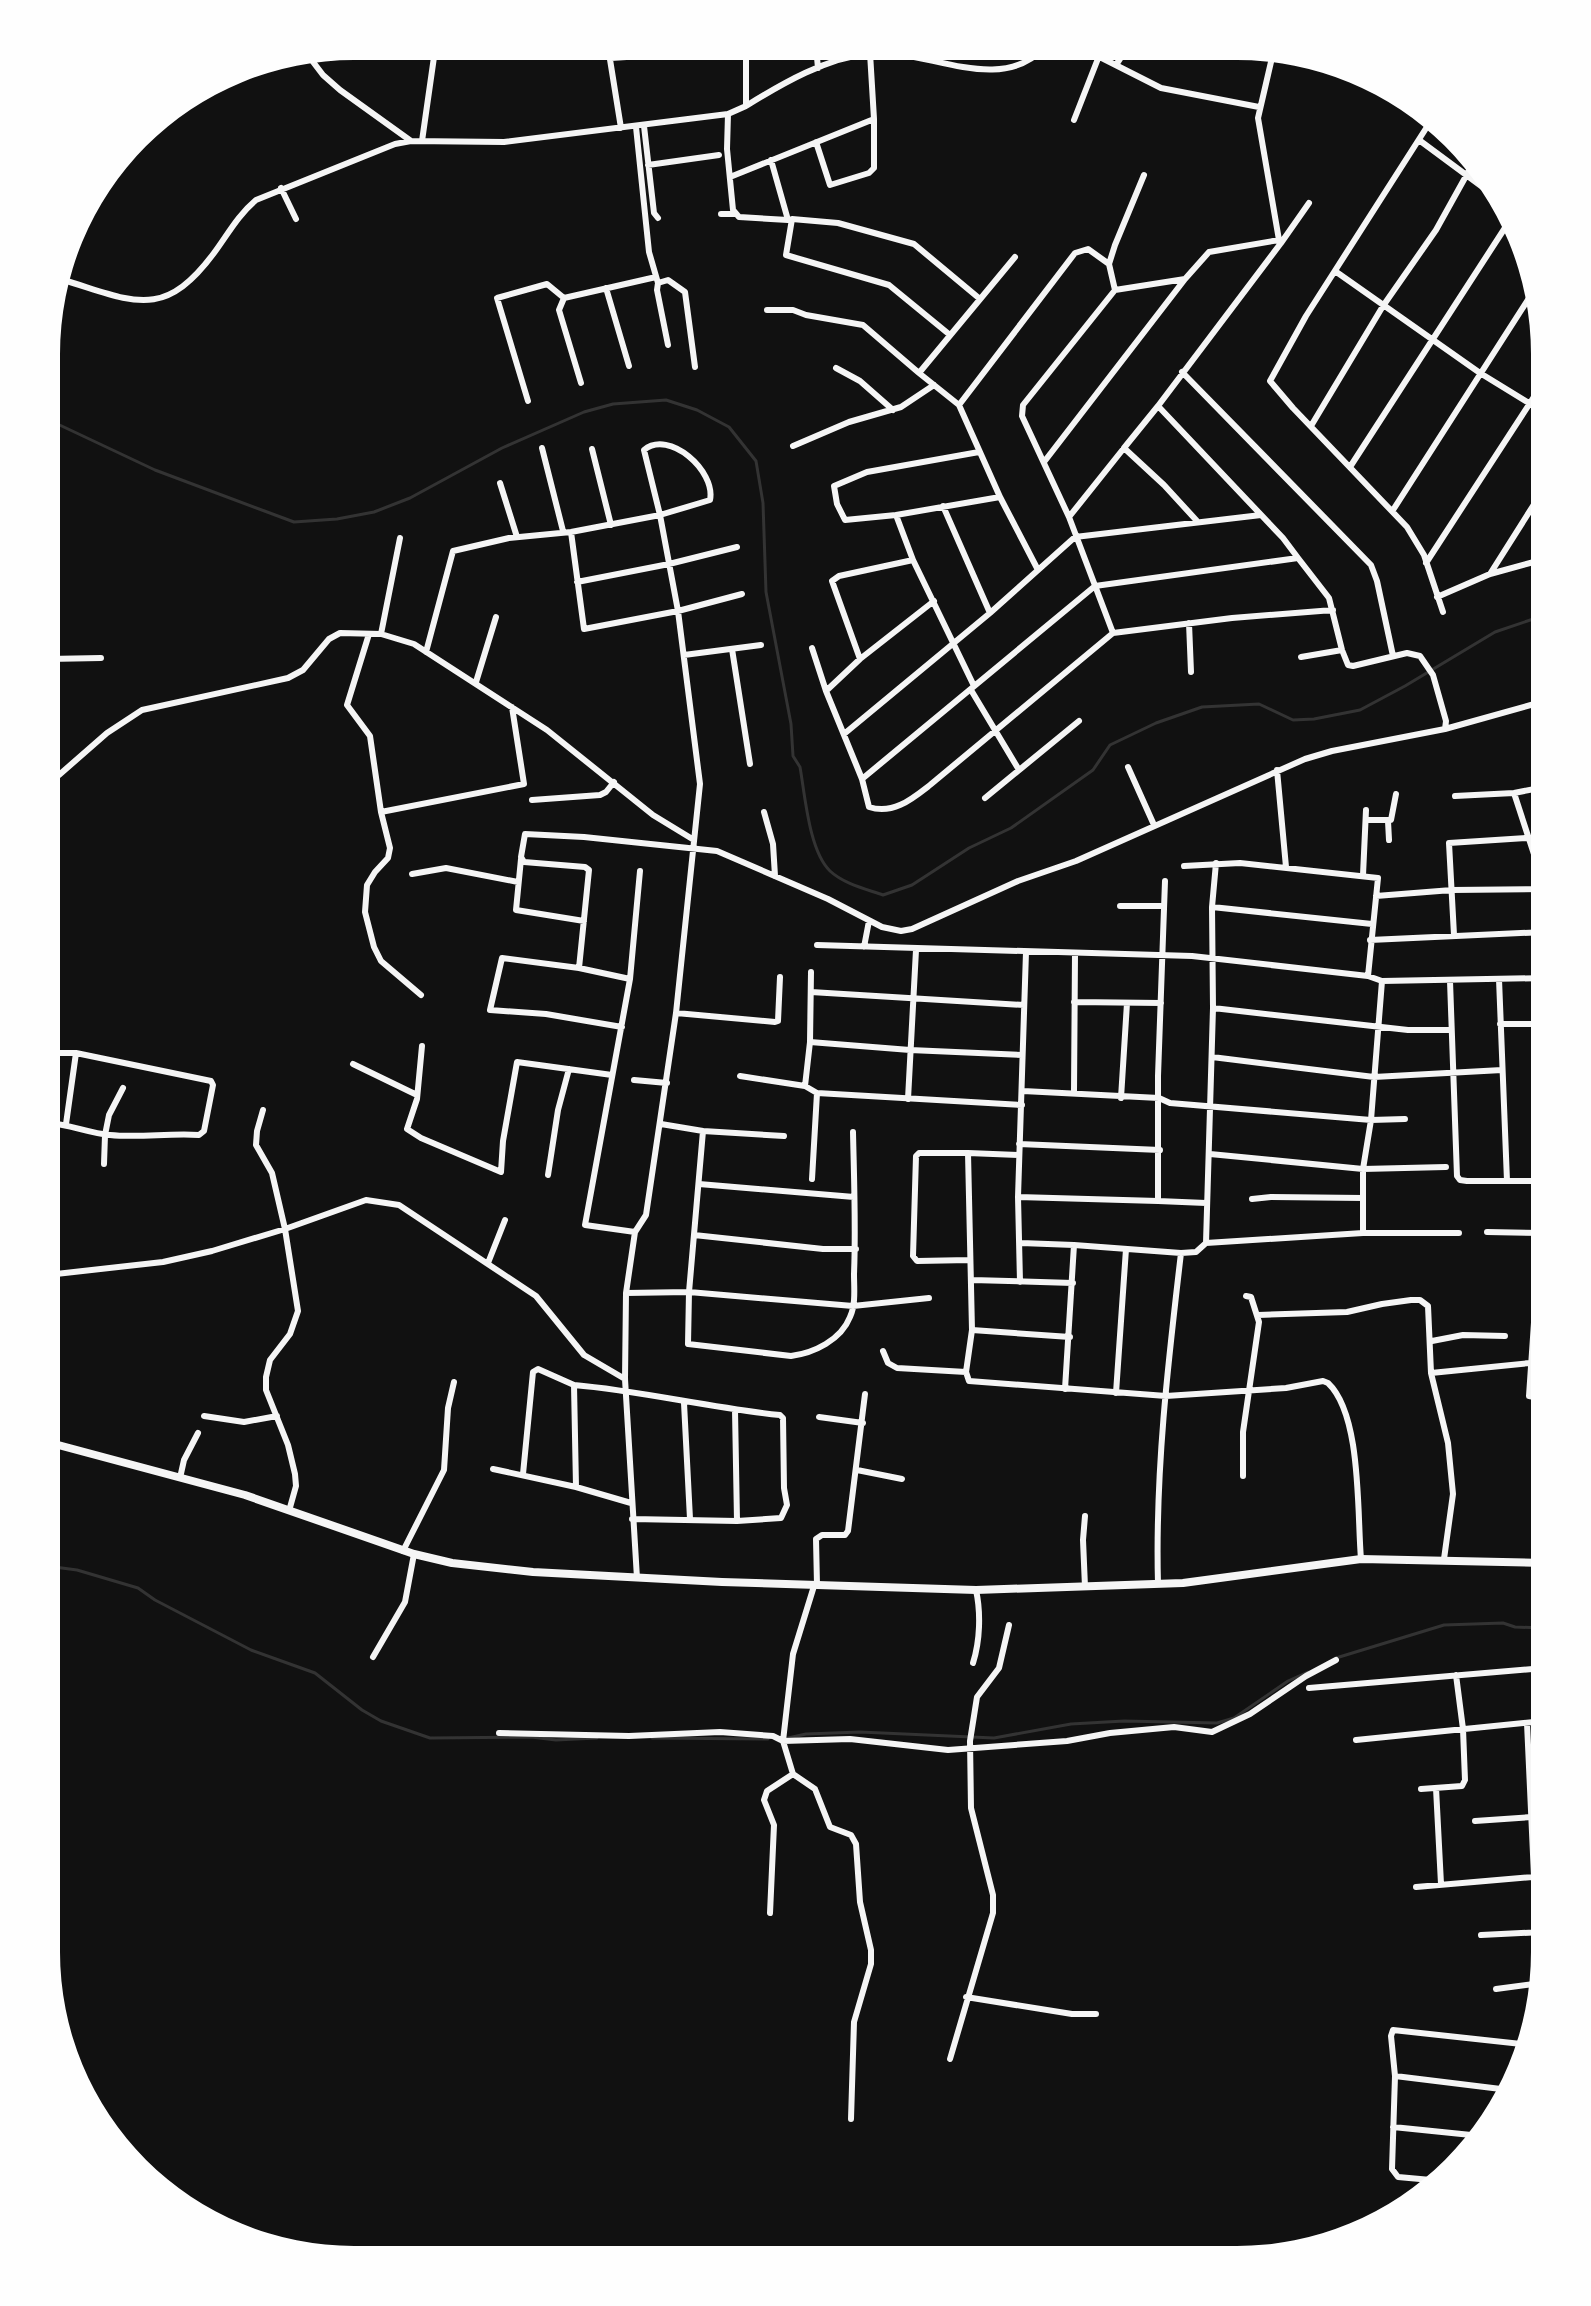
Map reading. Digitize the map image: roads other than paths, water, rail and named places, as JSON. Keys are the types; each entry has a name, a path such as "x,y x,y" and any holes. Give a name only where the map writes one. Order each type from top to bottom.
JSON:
{"street":[{"path":"422,141 434,60"},
{"path":"611,60 621,128"},
{"path":"746,60 746,106"},
{"path":"817,60 818,68"},
{"path":"69,282 135,301 150,301 172,295 194,279 244,210 256,200 395,144 411,141 504,142 728,114 785,82 845,60"},
{"path":"816,142 830,185 869,173 874,168 870,60"},
{"path":"928,60 989,69 1027,60"},
{"path":"1074,120 1097,60"},
{"path":"1107,60 1161,88 1259,107"},
{"path":"1116,65 1119,60"},
{"path":"314,63 340,90 411,141"},
{"path":"1271,63 1259,107 1259,128 1280,241"},
{"path":"728,114 727,149 733,210 736,214"},
{"path":"730,177 874,119"},
{"path":"644,126 654,213 658,218"},
{"path":"636,127 649,252 668,345"},
{"path":"1426,129 1335,271 1271,377 1271,384 1393,510 1414,536 1443,612"},
{"path":"1419,140 1474,181"},
{"path":"648,165 719,155"},
{"path":"721,214 788,220 771,160"},
{"path":"1311,426 1383,306 1436,230 1468,172"},
{"path":"1115,290 1109,264 1144,175"},
{"path":"281,188 296,219"},
{"path":"1069,517 1158,406 1309,203"},
{"path":"950,335 889,285 786,255 792,219 838,223 919,246 980,299"},
{"path":"1350,467 1504,230"},
{"path":"1044,462 1209,252 1280,241"},
{"path":"959,405 1075,253 1088,249 1109,264"},
{"path":"919,373 1015,257"},
{"path":"1335,271 1480,373 1530,404 1426,563"},
{"path":"1113,633 1069,517 1022,416 1023,405 1115,290 1185,279"},
{"path":"564,298 606,288 668,280 685,292 695,367"},
{"path":"528,401 497,298 547,284 564,298"},
{"path":"606,288 629,366"},
{"path":"564,298 559,310 581,383"},
{"path":"1393,510 1526,305"},
{"path":"767,310 793,310 863,325 959,405 1000,497 1038,570"},
{"path":"836,368 860,381 893,410"},
{"path":"1182,372 1371,565 1393,656"},
{"path":"793,446 849,422 893,410 934,385"},
{"path":"1158,406 1261,515 1322,587 1333,610 1342,650 1351,666 1411,652 1424,658 1433,675 1446,721 1445,729"},
{"path":"426,652 450,554 459,548 517,537 567,532 660,515 710,500 710,485 697,463 679,449 648,446 644,450 660,515 678,611 699,767 694,850 667,1083 646,1215 635,1232 626,1293 625,1379 637,1578"},
{"path":"542,448 567,532 584,629 678,611 742,594"},
{"path":"1124,448 1197,521"},
{"path":"592,449 611,525"},
{"path":"979,452 867,472 834,486 837,504 845,520 896,515 1000,497"},
{"path":"500,483 517,537"},
{"path":"943,506 990,613"},
{"path":"1490,574 1531,509"},
{"path":"896,515 913,560 973,688 1019,770"},
{"path":"844,734 990,613 1075,537 1261,515"},
{"path":"381,634 400,538"},
{"path":"577,582 737,547"},
{"path":"862,779 1095,586 1298,558"},
{"path":"860,659 832,581 839,576 913,560"},
{"path":"1437,597 1490,574 1531,563"},
{"path":"826,691 860,659 934,601"},
{"path":"812,648 871,809 905,804 1113,633 1333,610"},
{"path":"476,682 496,617"},
{"path":"1189,623 1191,672"},
{"path":"369,634 347,705 370,736 390,853 367,885 365,912 381,961 421,995"},
{"path":"60,774 126,719 142,710 288,678 303,670 334,635 381,634 414,644 476,682 547,730 653,815 694,840"},
{"path":"684,655 761,645"},
{"path":"732,649 750,764"},
{"path":"1301,657 1342,650"},
{"path":"60,659 101,658"},
{"path":"584,921 516,910 523,836 530,833 635,841 717,851 828,899 869,921 901,931 923,926 1018,881 1076,861 1277,770 1332,751 1445,729 1531,705"},
{"path":"381,812 524,784 512,706"},
{"path":"985,798 1079,721"},
{"path":"1128,767 1154,825"},
{"path":"1277,770 1286,867"},
{"path":"532,800 600,795 614,782"},
{"path":"1455,796 1531,790"},
{"path":"1514,793 1531,849"},
{"path":"1366,820 1388,821 1394,817 1396,794"},
{"path":"1363,875 1366,810"},
{"path":"764,812 773,844 775,876"},
{"path":"1388,821 1389,840"},
{"path":"1454,935 1449,843 1527,838"},
{"path":"521,859 524,862 585,867 589,870 579,968"},
{"path":"1206,1243 1213,1008 1212,907 1216,863"},
{"path":"1184,866 1216,863 1286,867 1378,878 1368,976"},
{"path":"412,874 446,868 518,882"},
{"path":"635,1232 585,1225 630,979 640,871"},
{"path":"1158,1201 1165,881"},
{"path":"1376,896 1452,890 1531,889"},
{"path":"1120,906 1164,906"},
{"path":"1212,907 1372,924"},
{"path":"864,947 869,921"},
{"path":"1370,940 1531,932"},
{"path":"817,945 1213,958 1368,976 1382,981 1531,978"},
{"path":"908,1099 916,950"},
{"path":"1020,1282 1018,1197 1026,952"},
{"path":"1074,1093 1075,954"},
{"path":"622,1027 558,1015 490,1010 502,958 579,968 630,979"},
{"path":"805,1086 810,1042 811,972"},
{"path":"676,1013 778,1021 780,977"},
{"path":"1499,979 1507,1181"},
{"path":"1363,1233 1363,1169 1371,1120 1382,981"},
{"path":"1450,981 1457,1176 1467,1181 1531,1181"},
{"path":"811,992 1024,1005"},
{"path":"1074,1002 1161,1003"},
{"path":"1121,1098 1127,1003"},
{"path":"1213,1008 1378,1027 1451,1030"},
{"path":"1500,1024 1531,1024"},
{"path":"810,1042 1022,1055"},
{"path":"422,1046 415,1110 407,1127 410,1132 501,1172 503,1141 517,1062 612,1075"},
{"path":"60,1053 76,1053 213,1082 201,1134 105,1135 60,1124"},
{"path":"66,1124 76,1053"},
{"path":"1212,1057 1374,1077 1502,1070"},
{"path":"353,1064 417,1095"},
{"path":"548,1175 558,1110 569,1069"},
{"path":"740,1076 805,1086 817,1093 1022,1105"},
{"path":"634,1080 667,1083"},
{"path":"104,1164 109,1115 123,1088"},
{"path":"1023,1091 1159,1098 1170,1103 1371,1120 1405,1119"},
{"path":"812,1179 817,1093"},
{"path":"263,1110 256,1145 272,1173 285,1229 298,1311 290,1334 270,1360 266,1377 266,1390 295,1474 296,1486 289,1511"},
{"path":"661,1124 703,1131 784,1136"},
{"path":"703,1131 687,1340 690,1345 791,1356 807,1354 830,1340 846,1325 853,1306 856,1249 853,1132"},
{"path":"1019,1144 1160,1150"},
{"path":"970,1260 917,1261 913,1256 916,1156 919,1153 1019,1155"},
{"path":"968,1153 972,1330 966,1377 971,1382 1166,1396 1323,1381 1332,1385 1343,1408 1354,1450 1361,1559"},
{"path":"1210,1154 1363,1169 1446,1167"},
{"path":"699,1184 854,1197"},
{"path":"1018,1197 1206,1203"},
{"path":"1252,1199 1363,1198"},
{"path":"60,1274 163,1262 285,1229 366,1200 391,1202 536,1296 584,1355 625,1379"},
{"path":"488,1263 505,1220"},
{"path":"1487,1232 1531,1233"},
{"path":"1021,1243 1181,1253 1196,1252 1206,1243 1363,1233 1459,1233"},
{"path":"694,1235 823,1249 856,1249"},
{"path":"1065,1389 1074,1245"},
{"path":"1116,1393 1126,1249"},
{"path":"1158,1584 1157,1518 1181,1253"},
{"path":"972,1280 1073,1283"},
{"path":"626,1293 689,1292 853,1306 929,1298"},
{"path":"1243,1476 1243,1432 1259,1332 1258,1315 1251,1297 1246,1296"},
{"path":"1258,1315 1347,1312 1420,1300 1430,1311 1431,1373 1448,1443 1453,1494 1444,1559"},
{"path":"972,1330 1070,1337"},
{"path":"1432,1341 1463,1335 1505,1336"},
{"path":"883,1351 888,1363 897,1368 966,1372"},
{"path":"1531,1360 1531,1396"},
{"path":"1431,1373 1530,1363"},
{"path":"523,1474 533,1372 538,1369 574,1385 627,1390 684,1403 780,1415 783,1418 787,1505 781,1518 737,1521 632,1519"},
{"path":"403,1551 444,1470 448,1408 454,1382"},
{"path":"574,1385 576,1487"},
{"path":"851,2119 854,2022 871,1964 871,1950 860,1902 856,1844 851,1835 830,1827 815,1789 793,1774 783,1741 793,1654 816,1586 816,1539 822,1535 845,1535 848,1531 865,1394"},
{"path":"684,1403 690,1519"},
{"path":"735,1410 737,1521"},
{"path":"204,1416 244,1422 277,1416"},
{"path":"819,1417 863,1423"},
{"path":"180,1478 184,1460 198,1433"},
{"path":"60,1446 245,1495 403,1551 452,1563 506,1569 816,1586 976,1590 1158,1584 1361,1559 1531,1562"},
{"path":"493,1469 631,1503"},
{"path":"857,1470 902,1479"},
{"path":"1085,1516 1085,1587"},
{"path":"373,1657 405,1602 414,1554"},
{"path":"973,1663 977,1651 980,1605 976,1590"},
{"path":"950,2059 966,1997 991,1923 993,1895 971,1808 971,1724 977,1697 999,1668 1009,1625"},
{"path":"499,1733 629,1736 720,1732 773,1736 783,1741 850,1739 948,1750 970,1745 1067,1741 1174,1727 1212,1732 1258,1709 1306,1676 1336,1660"},
{"path":"1309,1688 1531,1669"},
{"path":"1421,1789 1464,1784 1463,1729 1456,1675"},
{"path":"1527,1723 1531,1798"},
{"path":"1356,1740 1531,1723"},
{"path":"770,1913 774,1825 764,1800 767,1791 793,1774"},
{"path":"1436,1788 1441,1884"},
{"path":"1475,1821 1531,1817"},
{"path":"1416,1887 1531,1876"},
{"path":"1481,1935 1531,1933"},
{"path":"1496,1989 1529,1985"},
{"path":"966,1997 1072,2014 1096,2014"},
{"path":"1423,2179 1398,2177 1392,2169 1393,2030 1516,2043"},
{"path":"1395,2076 1498,2089"},
{"path":"1393,2127 1467,2135"}],"waterway":[{"path":"60,425 155,470 294,522 374,512 410,498 502,448 584,412 613,404 666,400 697,410 729,427 756,461 763,503 766,592 791,724 793,756 800,767 817,850 836,876 883,895 912,885 969,848 1011,828 1093,770 1110,745 1156,723 1202,707 1259,704 1293,720 1360,710 1495,632 1531,620"},
{"path":"60,1568 138,1588 251,1650 315,1673 381,1721 430,1738 597,1738"},
{"path":"1336,1658 1444,1625 1503,1623 1531,1628"},
{"path":"788,1738 806,1734 860,1732 994,1738 1071,1724 1124,1721 1217,1723 1234,1718 1288,1681 1308,1672"},
{"path":"652,1738 768,1739"}]}
